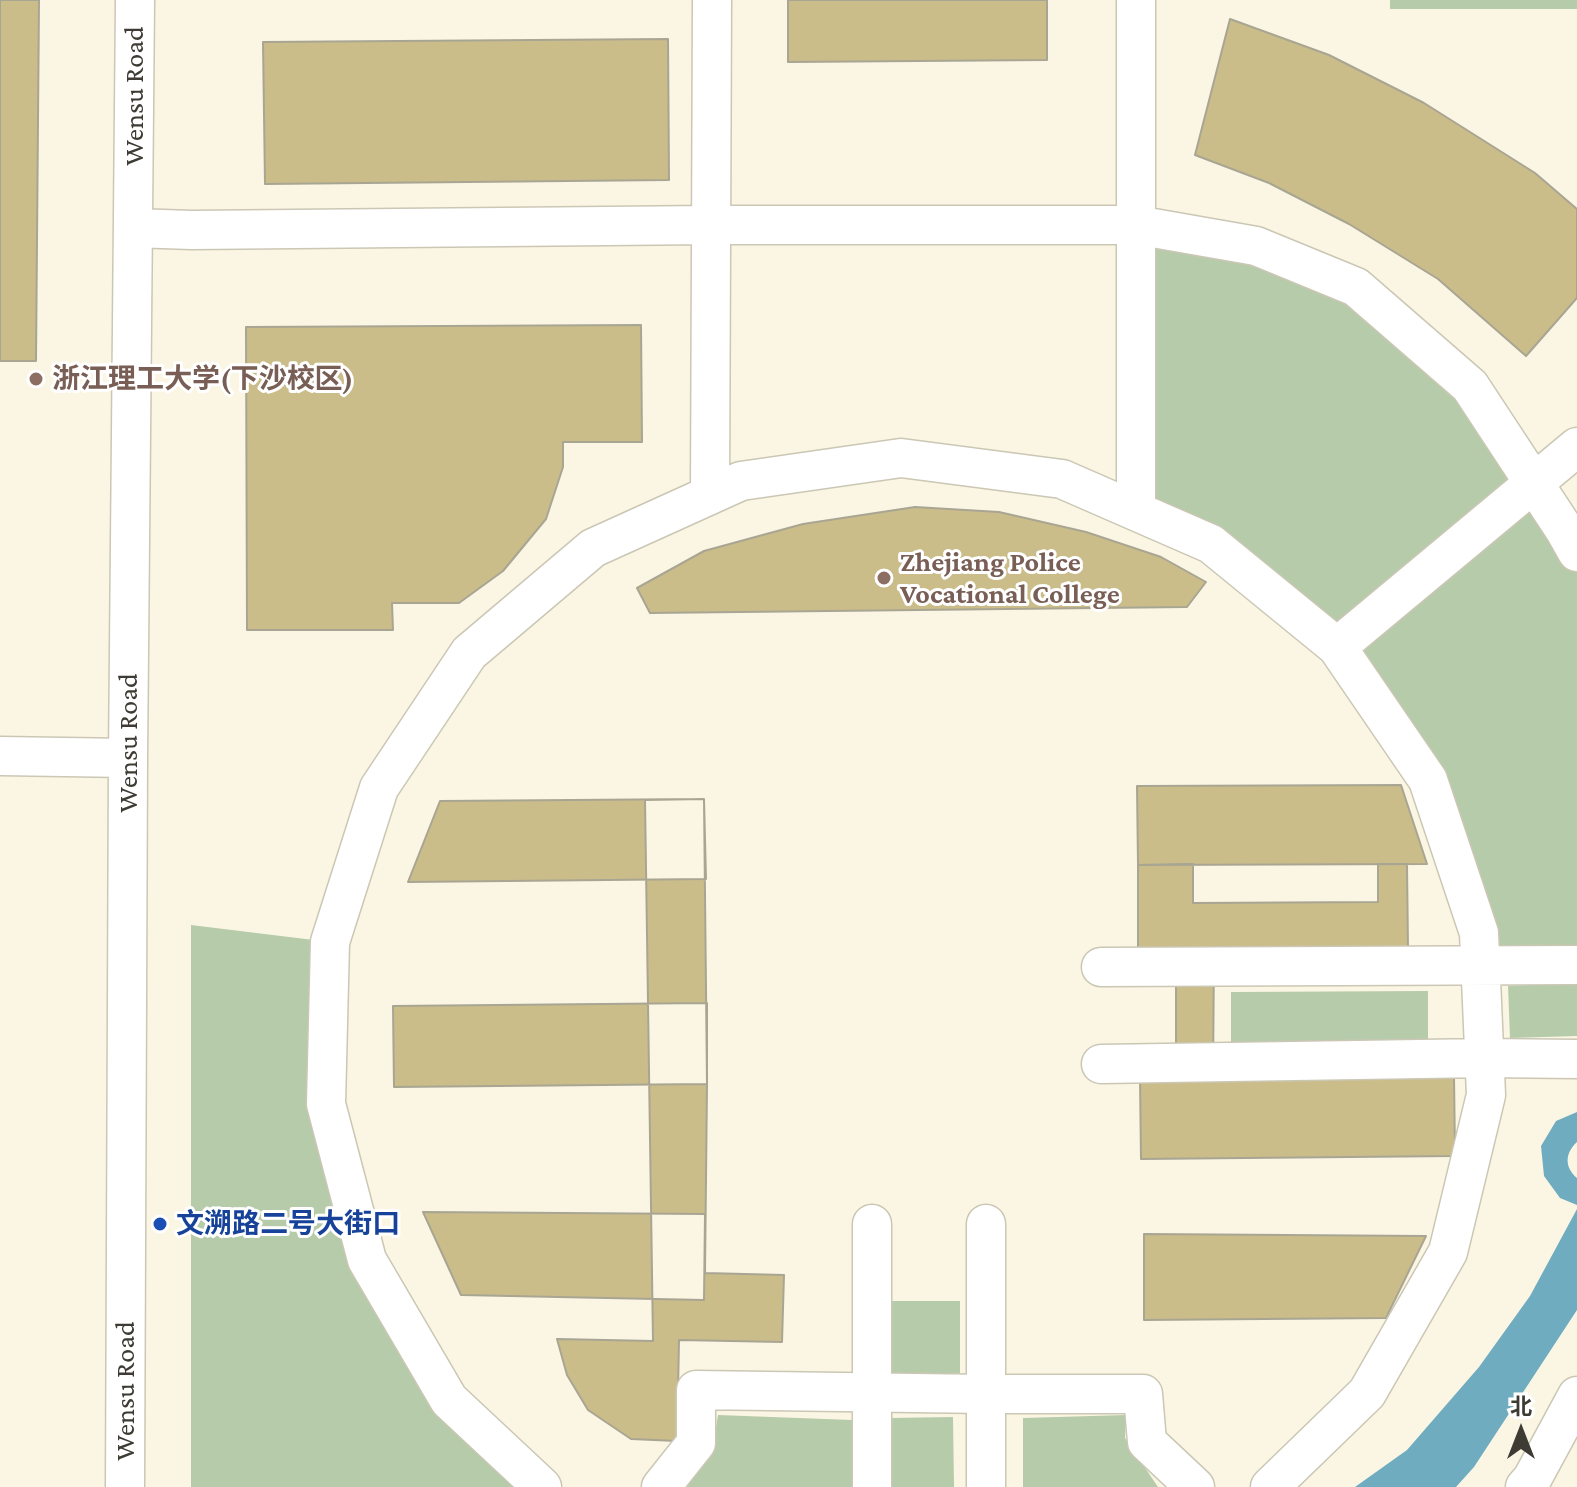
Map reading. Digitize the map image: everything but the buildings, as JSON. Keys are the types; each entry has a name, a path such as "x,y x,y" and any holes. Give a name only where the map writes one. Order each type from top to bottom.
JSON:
{"street":[{"name":"Wensu Road","path":"125,1487 135,0"},
{"path":"710,495 712,0"},
{"path":"1136,0 1136,510"},
{"path":"133,228 1136,225 1256,246 1356,287 1470,386 1577,552"},
{"path":"1337,647 1577,447"},
{"path":"542,1487 449,1400 367,1260 326,1104 330,942 379,788 469,653 593,548 741,481 901,458 1062,479 1211,544 1337,647 1428,780 1479,933 1486,1095 1448,1252 1367,1393 1270,1487"},
{"path":"0,756 128,758"},
{"path":"1101,967 1577,965"},
{"path":"1101,1064 1577,1059"},
{"path":"872,1224 872,1487"},
{"path":"986,1224 986,1487"},
{"path":"661,1487 696,1443 696,1390 1143,1394 1147,1442 1195,1487"},
{"path":"1525,1487 1577,1396"}],"green space":[{"path":"1390,0 1577,0 1577,9 1390,9"},
{"path":"1136,225 1356,287 1470,386 1577,552 1577,965 1481,965 1428,780 1337,647 1136,510"},
{"path":"191,925 330,942 326,1104 367,1260 449,1400 542,1487 191,1487"},
{"path":"1577,983 1577,1036 1510,1038 1508,986"},
{"path":"1428,991 1428,1046 1231,1047 1231,992"},
{"path":"886,1301 960,1301 960,1373 886,1373"},
{"path":"718,1415 852,1420 854,1487 687,1487 713,1446"},
{"path":"1126,1415 1125,1438 1158,1487 1023,1487 1023,1418"},
{"path":"953,1417 954,1487 890,1487 889,1418"}],"water":[{"path":"1577,1112 1577,1142 1568,1160 1577,1178 1577,1205 1560,1198 1544,1176 1541,1146 1556,1121"},
{"path":"1577,1209 1577,1310 1474,1467 1456,1487 1355,1487 1407,1450 1479,1367 1530,1296"}],"place":[{"name":"浙江理工大学(下沙校区)","path":"36,379"},
{"name":"Zhejiang Police Vocational College","path":"884,578"},
{"name":"文溯路二号大街口","path":"160,1224"}]}
